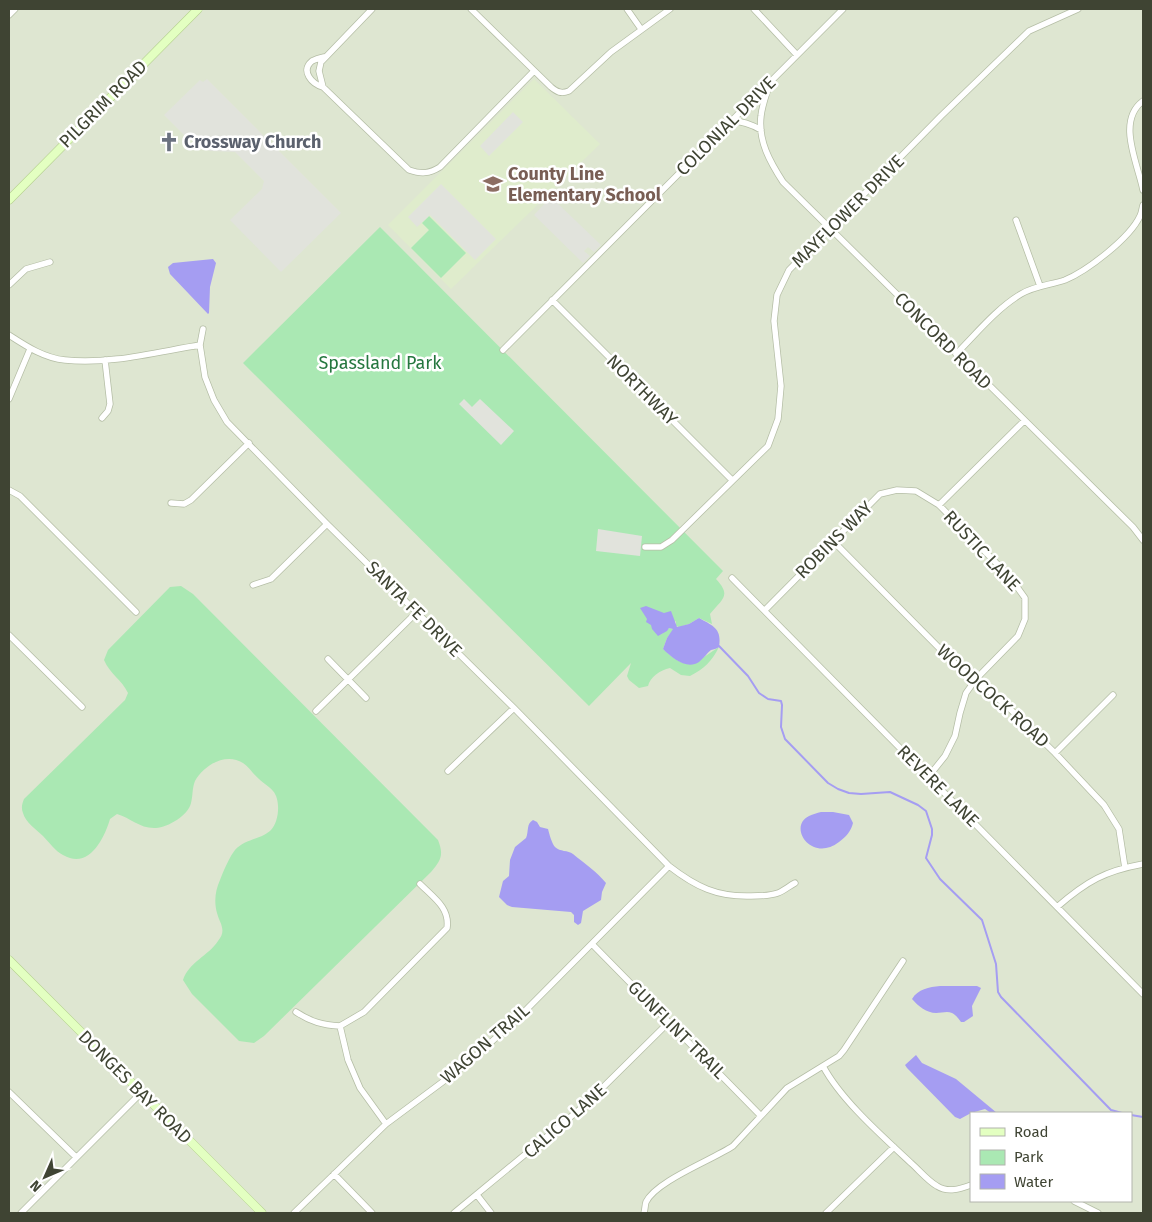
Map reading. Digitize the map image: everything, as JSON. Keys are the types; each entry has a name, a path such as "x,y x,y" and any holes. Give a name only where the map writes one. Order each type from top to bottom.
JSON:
{"street":[{"path":"9,15 15,9"},
{"name":"PILGRIM ROAD","path":"9,200 198,9"},
{"path":"323,87 319,71 321,62 372,9"},
{"path":"471,9 557,92 564,93 569,91 611,52 670,9"},
{"path":"627,9 641,29"},
{"path":"754,9 797,55"},
{"name":"COLONIAL DRIVE","path":"503,350 843,9"},
{"name":"MAYFLOWER DRIVE","path":"645,547 661,547 672,540 768,446 778,419 781,386 774,321 777,295 789,270 1029,31 1078,9"},
{"path":"326,56 315,59 309,64 309,77 311,81 323,87 409,170 417,173 431,172 440,166 534,71"},
{"name":"CONCORD ROAD","path":"770,82 761,115 761,130 768,159 783,182 1143,540"},
{"path":"1143,101 1129,120 1131,146 1140,172 1143,190"},
{"path":"731,121 740,121 761,130"},
{"path":"956,354 1007,303 1022,293 1065,280 1095,262 1125,236 1140,216 1143,205"},
{"path":"1016,220 1040,286"},
{"path":"9,285 26,270 50,262"},
{"name":"NORTHWAY","path":"552,300 732,480"},
{"name":"SANTA FE DRIVE","path":"204,329 200,346 205,377 214,400 227,422 670,866 687,880 709,891 733,897 779,893 794,883"},
{"path":"9,335 30,349 64,360 105,360 200,346"},
{"path":"9,399 30,349"},
{"path":"102,418 108,411 110,404 105,360"},
{"path":"939,505 1024,421"},
{"path":"171,503 184,504 191,500 249,443"},
{"path":"9,490 20,496 136,612"},
{"name":"ROBINS WAY","path":"765,610 880,494 897,490 916,491 939,505"},
{"name":"RUSTIC LANE","path":"929,776 944,756 955,736 966,693 976,679 1018,636 1025,619 1025,598 1010,577 939,505"},
{"path":"253,585 271,579 327,524"},
{"name":"WOODCOCK ROAD","path":"833,541 952,661 1007,706 1056,753 1104,804 1119,829 1124,868"},
{"name":"REVERE LANE","path":"732,578 1143,994"},
{"path":"316,711 417,612"},
{"path":"9,635 82,707"},
{"path":"328,659 366,698"},
{"path":"1056,753 1113,695"},
{"path":"448,771 514,708"},
{"path":"1057,906 1078,888 1099,876 1143,864"},
{"name":"WAGON TRAIL","path":"294,1213 386,1124 468,1063 521,1015 670,866"},
{"path":"296,1012 307,1020 322,1025 340,1026 364,1012 447,928 446,910 420,884"},
{"name":"GUNFLINT TRAIL","path":"592,944 761,1116"},
{"name":"DONGES BAY ROAD","path":"9,960 262,1213"},
{"path":"644,1213 646,1201 658,1188 674,1177 728,1149 787,1088 839,1056 903,961"},
{"name":"CALICO LANE","path":"454,1213 586,1105 669,1022"},
{"path":"340,1026 348,1060 360,1088 386,1124"},
{"path":"823,1066 831,1081 840,1092 894,1147 937,1186 953,1190 970,1185"},
{"path":"9,1092 76,1157"},
{"path":"20,1213 141,1093"},
{"path":"826,1213 894,1147"},
{"path":"334,1174 372,1213"},
{"path":"477,1195 491,1213"},
{"path":"1076,1202 1098,1213"}],"shaded area":[{"path":"9,9 1143,9 1143,1213 9,1213"},
{"path":"207,79 341,213 281,272 230,220 262,189 264,181 235,152 210,151 203,148 185,136 164,115 200,80 203,82"},
{"name":"County Line Elementary School","path":"534,79 600,144 451,289 388,225"},
{"path":"513,112 523,122 489,156 480,146"},
{"path":"441,184 496,239 475,260 430,215 417,227 408,217"},
{"path":"551,197 601,245 594,252 588,247 584,251 590,256 583,263 534,215"},
{"path":"464,399 472,407 480,399 514,431 501,445 459,404"},
{"path":"598,529 642,536 640,556 596,551"}],"green space":[{"path":"429,216 466,253 441,278 411,248 429,230 422,223"},
{"name":"Spassland Park","path":"380,227 723,571 716,579 724,590 724,597 710,614 712,624 699,618 679,627 676,626 676,621 659,636 669,628 674,629 667,638 663,649 672,657 686,663 698,661 719,647 707,664 699,670 690,676 681,675 670,668 666,669 653,677 648,686 639,688 627,676 631,663 589,706 243,363"},
{"path":"181,586 193,594 438,840 441,850 441,857 431,872 264,1036 254,1043 239,1041 192,994 183,980 190,968 221,937 222,927 216,909 215,896 218,884 231,856 241,845 270,831 276,822 278,805 276,795 272,790 243,763 230,759 216,762 199,775 193,786 192,800 189,808 177,820 161,827 150,828 117,814 110,819 104,835 94,850 80,859 72,859 57,851 29,823 22,809 24,799 125,700 128,693 104,660 108,650 170,587"}],"water":[{"path":"213,259 216,263 210,287 208,314 170,274 168,267 173,263"},
{"path":"646,606 664,613 671,611 677,627 689,624 699,618 708,623 718,632 719,647 711,650 699,662 694,664 690,665 680,662 663,649 673,629 669,628 658,636 651,625 646,622 647,619 640,608"},
{"path":"821,812 849,815 853,823 850,831 842,840 829,847 820,848 812,846 806,841 802,835 801,828 803,821 809,816"},
{"path":"533,820 540,827 548,829 555,847 573,854 595,871 606,883 601,900 583,911 581,923 578,925 574,922 574,915 571,912 512,907 499,897 503,881 509,876 510,860 515,847 526,838 528,826"},
{"path":"940,986 977,986 981,988 972,1006 973,1016 961,1022 952,1013 933,1013 920,1007 912,999 921,991"},
{"path":"916,1055 922,1063 956,1079 996,1112 990,1112 985,1109 970,1112 960,1119 955,1117 905,1065"}],"waterway":[{"path":"719,646 748,676 759,693 768,699 781,701 781,727 785,739 828,783 849,793 890,792 918,805 926,811 932,829 926,858 940,879 982,920 996,964 998,992 1001,997 1111,1110 1118,1112"},
{"path":"1132,1115 1143,1117"}],"place":[{"name":"Crossway Church","path":"169,142"},
{"name":"County Line Elementary School","path":"493,184"}]}
